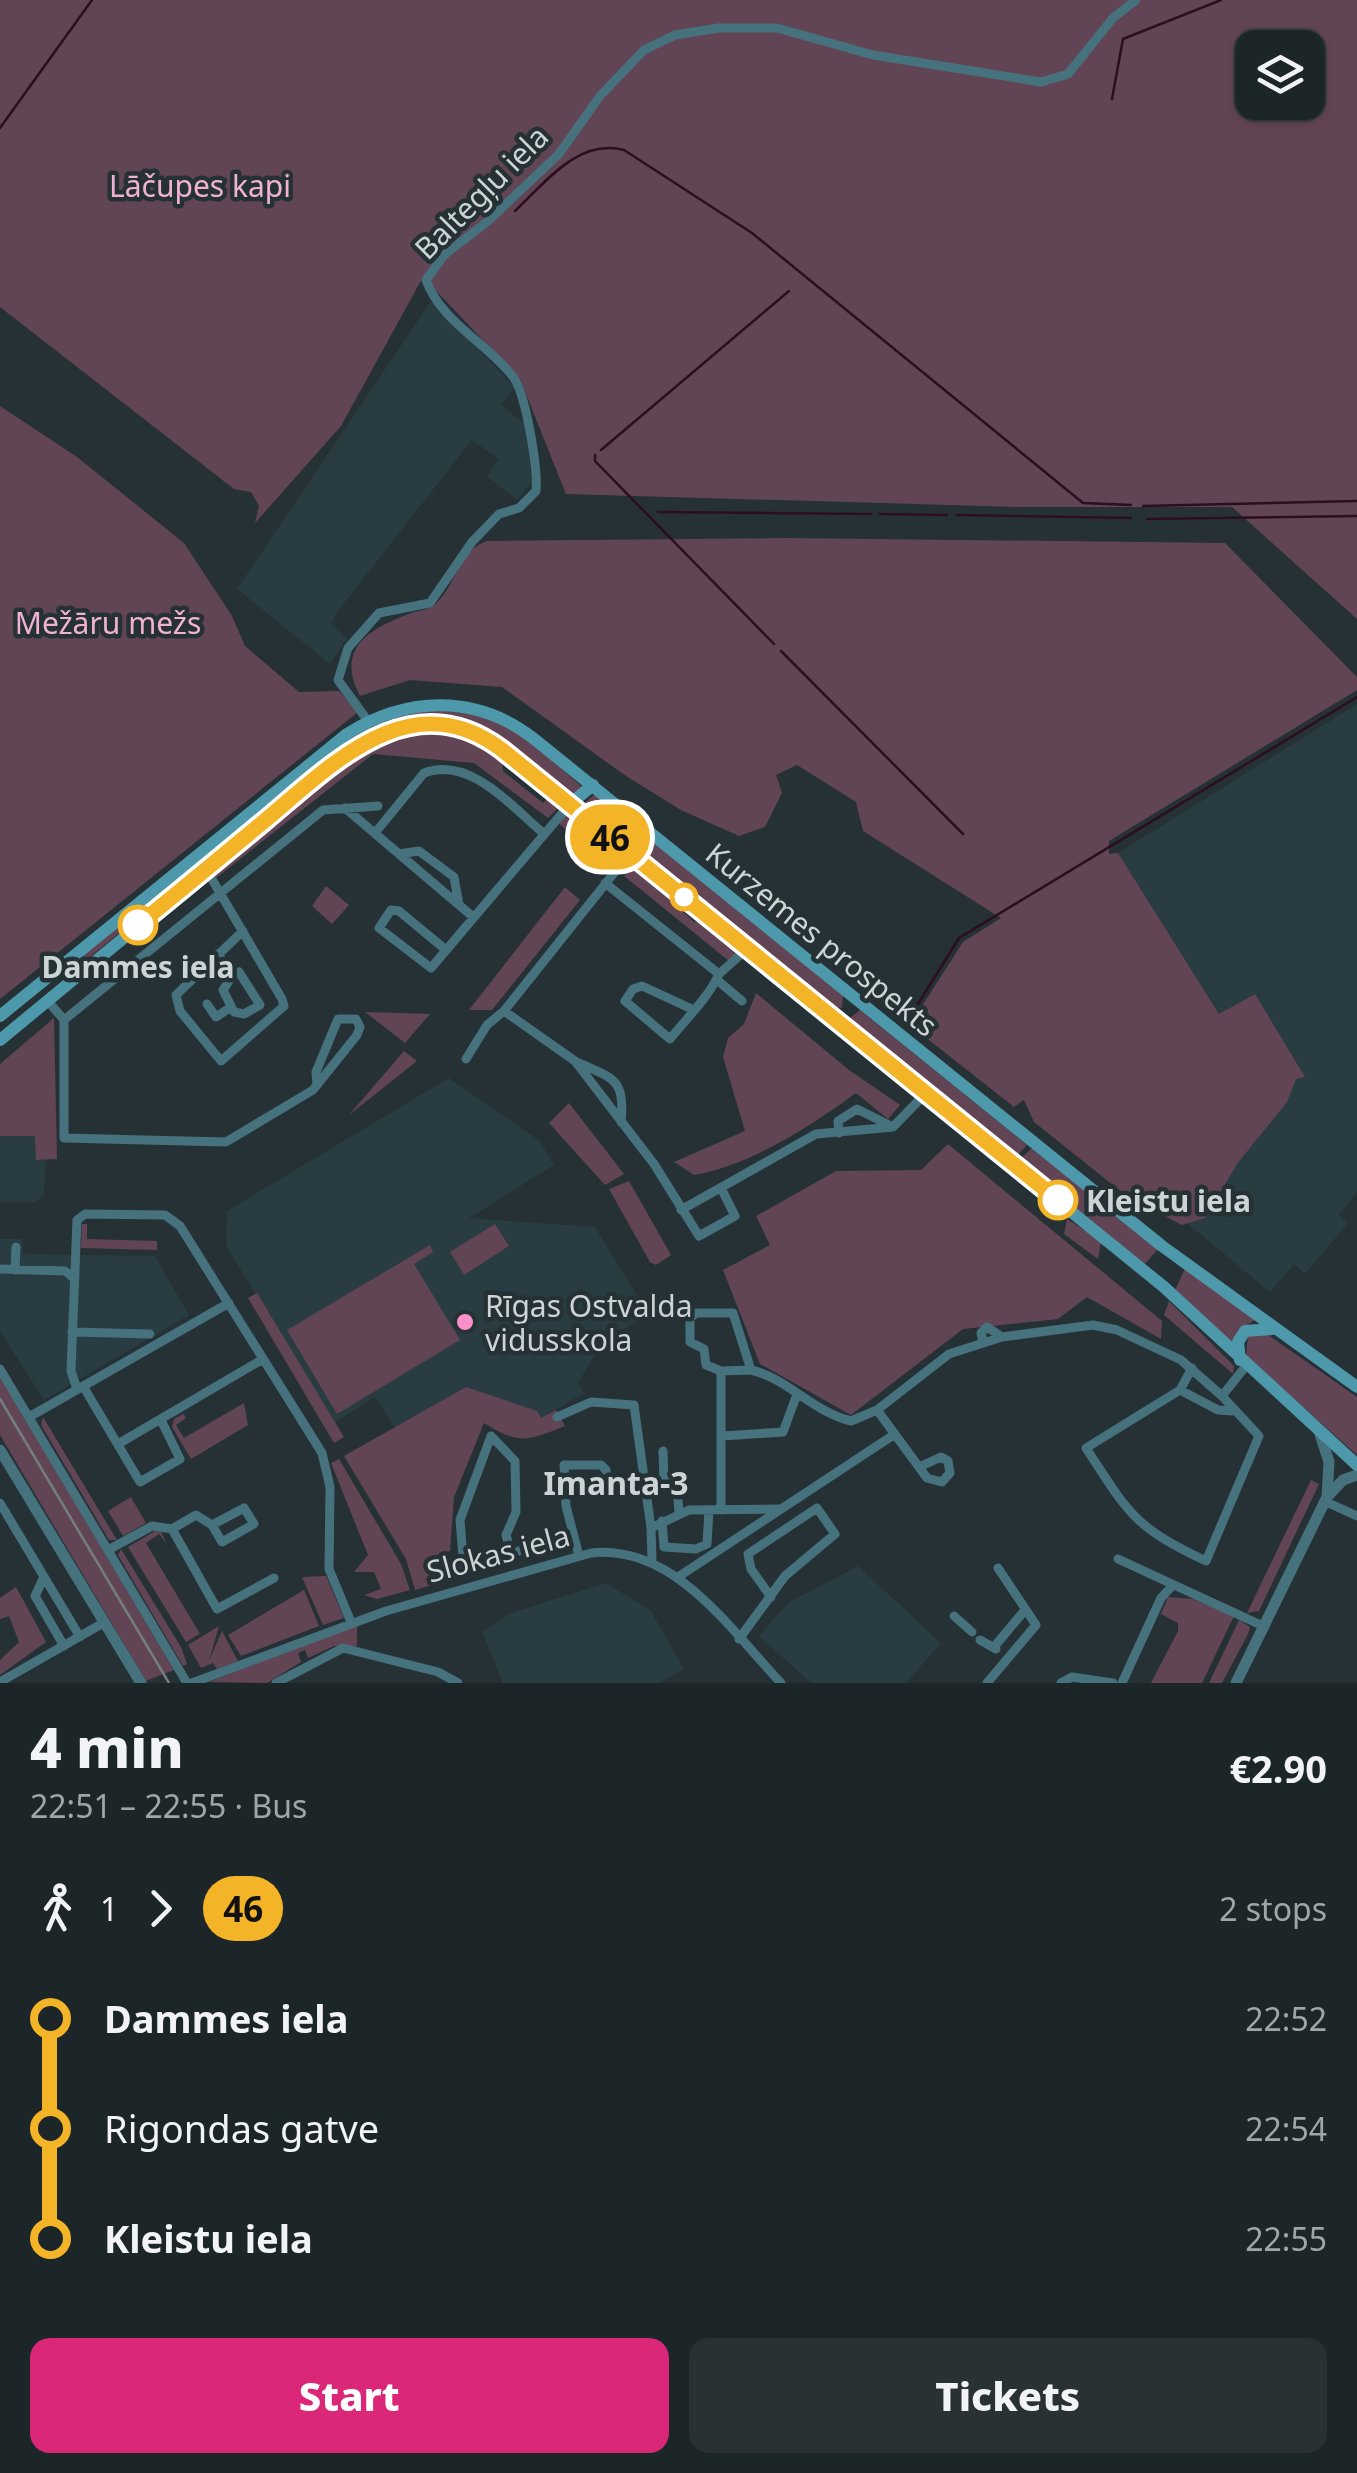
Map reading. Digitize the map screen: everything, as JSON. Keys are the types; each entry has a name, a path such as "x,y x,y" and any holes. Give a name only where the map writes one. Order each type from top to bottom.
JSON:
{"main road":[{"name":"Kurzemes prospekts","path":"0,1016 327,748 368,722 432,704 485,711 522,729 1162,1246 1357,1387"},
{"name":"Kurzemes prospekts","path":"0,1040 353,749 409,725 440,724 481,736 1164,1287 1243,1364 1357,1465"},
{"path":"570,804 593,786"},
{"path":"196,856 206,869"},
{"path":"840,1022 857,1000"},
{"path":"1243,1364 1238,1342 1245,1331 1265,1327 1279,1332"}],"street":[{"name":"Baltegļu iela","path":"368,722 338,680 348,648 379,613 430,603 472,542 499,514 519,508 536,491 531,426 521,406 516,381 444,308 426,280 444,255 488,221 559,154 600,96 644,50 692,31 777,28 873,55 1041,82 1068,74 1113,18 1136,0"},
{"path":"375,834 424,773 432,770 474,776 542,832"},
{"path":"446,950 399,912 390,910 382,917 378,928 431,968 446,950 472,916 542,832 570,804"},
{"path":"64,1020 322,810 378,806"},
{"path":"345,808 472,916"},
{"path":"399,854 419,851 454,878 459,905"},
{"path":"466,1059 492,1018 504,1011 630,853"},
{"path":"206,869 243,931 284,1006 221,1061 180,1011 176,998 182,984 243,931"},
{"path":"606,883 742,1001"},
{"path":"694,1010 642,986 633,988 625,1002 670,1039 694,1010 718,977 748,948"},
{"path":"218,954 234,975"},
{"path":"240,972 260,1004 244,1014 232,1007 223,990 234,975 240,972"},
{"path":"46,1000 64,1020 64,1138 226,1142 317,1085 357,1035 360,1027 356,1018 338,1019 316,1072 317,1085"},
{"path":"207,1004 216,1017 232,1007"},
{"path":"504,1011 575,1061 614,1079 622,1095 621,1122"},
{"path":"575,1061 654,1164 699,1236 735,1216 721,1188"},
{"path":"681,1210 816,1134 893,1128 926,1092"},
{"path":"839,1133 838,1121 858,1109 893,1128"},
{"path":"161,1420 180,1458 145,1482 136,1478 72,1371 76,1225 81,1216 165,1215 180,1226 322,1454 330,1487 330,1568 350,1622"},
{"path":"16,1247 16,1270"},
{"path":"0,1269 65,1271 74,1278"},
{"path":"29,1417 229,1303"},
{"path":"751,1370 734,1313 696,1314 690,1318 690,1342 704,1349 706,1366 721,1371 751,1370 778,1382 796,1397 851,1422 877,1410 937,1361 1002,1337 1101,1325 1192,1368 1259,1436 1206,1561 1152,1536 1139,1524 1086,1448 1180,1390 1192,1368"},
{"path":"984,1343 981,1334 987,1327 996,1329 1002,1337"},
{"path":"72,1332 150,1334"},
{"path":"118,1444 262,1359"},
{"path":"1222,1396 1243,1364"},
{"path":"0,1369 190,1683"},
{"path":"721,1371 721,1510"},
{"path":"1180,1390 1218,1410 1232,1411"},
{"path":"722,1436 782,1432 796,1397"},
{"path":"558,1416 591,1402 634,1406 652,1560"},
{"path":"877,1410 919,1467"},
{"path":"678,1577 895,1434"},
{"path":"1320,1434 1329,1462 1326,1499"},
{"path":"472,1562 461,1551 460,1520 490,1436 515,1461 516,1512 506,1535 505,1577"},
{"path":"0,1450 141,1683"},
{"path":"663,1451 664,1482 677,1485 679,1513"},
{"path":"580,1556 564,1465 601,1465 606,1470 608,1491"},
{"path":"1236,1683 1326,1499 1343,1480 1357,1475"},
{"path":"1326,1499 1357,1516"},
{"path":"0,1503 80,1637"},
{"path":"108,1550 152,1526 172,1529 196,1516 212,1525 222,1542 254,1524 244,1508 212,1525"},
{"path":"651,1528 679,1513 782,1508"},
{"path":"739,1639 771,1597 785,1576 835,1534 817,1508 748,1554 751,1569 771,1597"},
{"path":"662,1521 664,1547 696,1549 707,1544 709,1510"},
{"path":"172,1529 217,1609 274,1578"},
{"path":"436,1572 503,1555 556,1534"},
{"name":"Slokas iela","path":"190,1683 350,1622 580,1556 616,1551 652,1560 678,1577 781,1683"},
{"path":"1118,1559 1263,1626"},
{"path":"987,1683 1036,1625 998,1568"},
{"path":"43,1579 35,1596 64,1646"},
{"path":"1122,1683 1160,1598 1173,1584"},
{"path":"994,1647 1026,1610"},
{"path":"954,1616 1005,1658"},
{"path":"0,1682 106,1622"},
{"path":"276,1683 326,1653 349,1648 438,1672 458,1683"},
{"path":"1061,1683 1072,1677 1113,1683"}],"shaded area":[{"path":"431,301 515,387 501,405 528,426 531,483 517,500 487,476 499,459 472,440 338,611 331,624 347,638 330,664 237,589"},
{"path":"1357,704 1357,1192 1339,1215 1348,1223 1305,1274 1294,1264 1270,1292 1176,1214 1284,1083 1304,1076 1219,1014 1118,853"},
{"path":"449,1078 540,1141 554,1165 469,1218 595,1227 649,1315 603,1341 578,1383 584,1393 541,1419 466,1387 396,1429 375,1397 335,1422 226,1246 227,1211"},
{"path":"0,1136 36,1136 36,1160 46,1160 44,1195 35,1202 0,1202"},
{"path":"0,1239 22,1239 23,1254 155,1256 189,1315 44,1400 0,1331"},
{"path":"858,1566 941,1643 906,1683 811,1683 759,1636 788,1603"},
{"path":"606,1583 651,1611 684,1669 659,1683 503,1683 482,1632 511,1613"}],"green space":[{"name":"Lāčupes kapi","path":"0,0 1357,0 1357,619 1232,507 1019,507 566,494 520,379 423,277 341,426 255,523 259,506 251,492 234,489 0,307"},
{"name":"Mežāru mežs","path":"0,406 77,457 184,543 232,616 245,646 299,692 339,691 358,712 0,999"},
{"path":"789,538 1225,543 1357,677 1357,690 1109,841 1109,854 1118,853 1219,1014 1255,994 1305,1077 1296,1079 1287,1102 1237,1164 1205,1218 1182,1225 1128,1197 1034,1122 1024,1100 1014,1107 910,1025 963,942 1001,918 863,831 856,802 797,765 776,775 782,793 765,827 739,836 681,810 626,776 502,687 410,680 360,696 353,679 354,653 360,642 382,626 433,606 469,553 487,541"},
{"path":"446,708 485,716 527,738 582,787 571,798 477,728 447,719 414,719 367,735 204,859 359,731 407,714"},
{"path":"422,729 465,734 501,755 503,771 543,803 551,795 559,807 548,818 474,763 373,754 216,878 216,867 354,755 380,740"},
{"path":"595,794 651,838 637,852 581,806"},
{"path":"570,812 579,817 579,830 608,852 615,846 619,850 612,867 557,822"},
{"path":"654,842 843,995 842,1008 829,1007 642,856"},
{"path":"193,865 198,869 69,974 67,971 83,956"},
{"path":"634,866 694,922 699,920 738,946 738,952 729,961 624,876"},
{"path":"326,886 349,905 332,924 312,906"},
{"path":"565,887 580,900 492,1010 469,1010"},
{"path":"756,993 849,1070 900,1105 888,1119 856,1093 758,1154 694,1175 674,1162 745,1131 723,1057 728,1038 744,1024"},
{"path":"860,1010 1027,1145 1015,1158 851,1025 851,1017"},
{"path":"365,1012 430,1014 405,1043"},
{"path":"54,1018 57,1159 36,1160 35,1136 0,1136 0,1064"},
{"path":"404,1051 417,1061 349,1115"},
{"path":"569,1103 624,1174 605,1185 549,1123"},
{"path":"948,1144 1162,1321 1161,1339 1087,1297 1058,1319 963,1329 851,1415 760,1364 723,1270 770,1245 756,1216 836,1171 921,1170"},
{"path":"1032,1148 1158,1249 1144,1265 1018,1161"},
{"path":"629,1181 671,1255 656,1265 650,1262 609,1189"},
{"path":"1067,1219 1101,1241 1098,1259 1064,1234"},
{"path":"82,1224 87,1224 87,1239 157,1241 157,1250 81,1248"},
{"path":"495,1224 509,1246 464,1275 450,1252"},
{"path":"430,1245 433,1252 414,1264 460,1340 337,1414 287,1330"},
{"path":"1185,1269 1255,1320 1238,1330 1231,1348 1174,1292"},
{"path":"257,1293 344,1437 334,1443 248,1298"},
{"path":"1169,1301 1234,1366 1233,1374 1164,1315"},
{"path":"1264,1332 1357,1397 1357,1455 1246,1356 1248,1336"},
{"path":"0,1377 174,1670 146,1681 0,1435"},
{"path":"466,1387 537,1411 541,1418 556,1410 565,1426 541,1435 515,1438 484,1423 454,1497 450,1551 434,1556 436,1584 415,1590 406,1559 344,1456"},
{"path":"244,1403 248,1425 191,1459 172,1427 174,1419 183,1414 186,1418 176,1425 184,1438"},
{"path":"43,1417 117,1540 109,1540 41,1425"},
{"path":"339,1459 401,1564 410,1590 377,1599 364,1595 381,1589 374,1572 354,1572 368,1555 331,1463"},
{"path":"1311,1480 1319,1484 1259,1611 1247,1613"},
{"path":"131,1497 146,1523 123,1536 108,1511"},
{"path":"155,1531 161,1532 167,1544 159,1534 146,1543 200,1634 186,1642 128,1547"},
{"path":"121,1549 181,1647 187,1664 183,1666 118,1555"},
{"path":"326,1576 344,1618 323,1625 302,1577"},
{"path":"16,1587 46,1642 0,1675 0,1660 19,1642 9,1616 0,1619 0,1598"},
{"path":"304,1590 319,1626 241,1656 228,1635"},
{"path":"1168,1597 1193,1599 1234,1616 1202,1683 1151,1683 1178,1631 1178,1623 1161,1614"},
{"path":"1239,1620 1250,1627 1248,1634 1222,1683 1209,1683"},
{"path":"357,1624 357,1646 334,1646 308,1658 305,1650 298,1653 301,1662 267,1683 209,1682"},
{"path":"219,1626 209,1661 222,1631 238,1661 217,1669 213,1663 201,1668 188,1645"}],"waterway":[{"path":"0,128 92,0"},
{"path":"1112,99 1123,39 1221,0"},
{"path":"515,211 577,157 607,148 624,150 752,233 1083,503 1131,505"},
{"path":"601,450 789,291"},
{"path":"595,455 595,461 774,644"},
{"path":"1143,506 1357,501"},
{"path":"658,512 871,514"},
{"path":"880,514 947,515"},
{"path":"957,515 1131,518"},
{"path":"1147,519 1357,516"},
{"path":"781,651 963,834"},
{"path":"910,1017 959,938 1357,697"}],"tram line":[{"path":"0,1399 169,1683"}],"bus line":[{"name":"46","path":"138,925 353,749 409,725 462,728 501,749 1058,1200"}],"place":[{"name":"Dammes iela","path":"138,925"},
{"name":"Kleistu iela","path":"1058,1200"},
{"name":"Rīgas Ostvalda vidusskola","path":"465,1322"}],"district":[{"name":"Imanta-3","path":"616,1482"}]}
